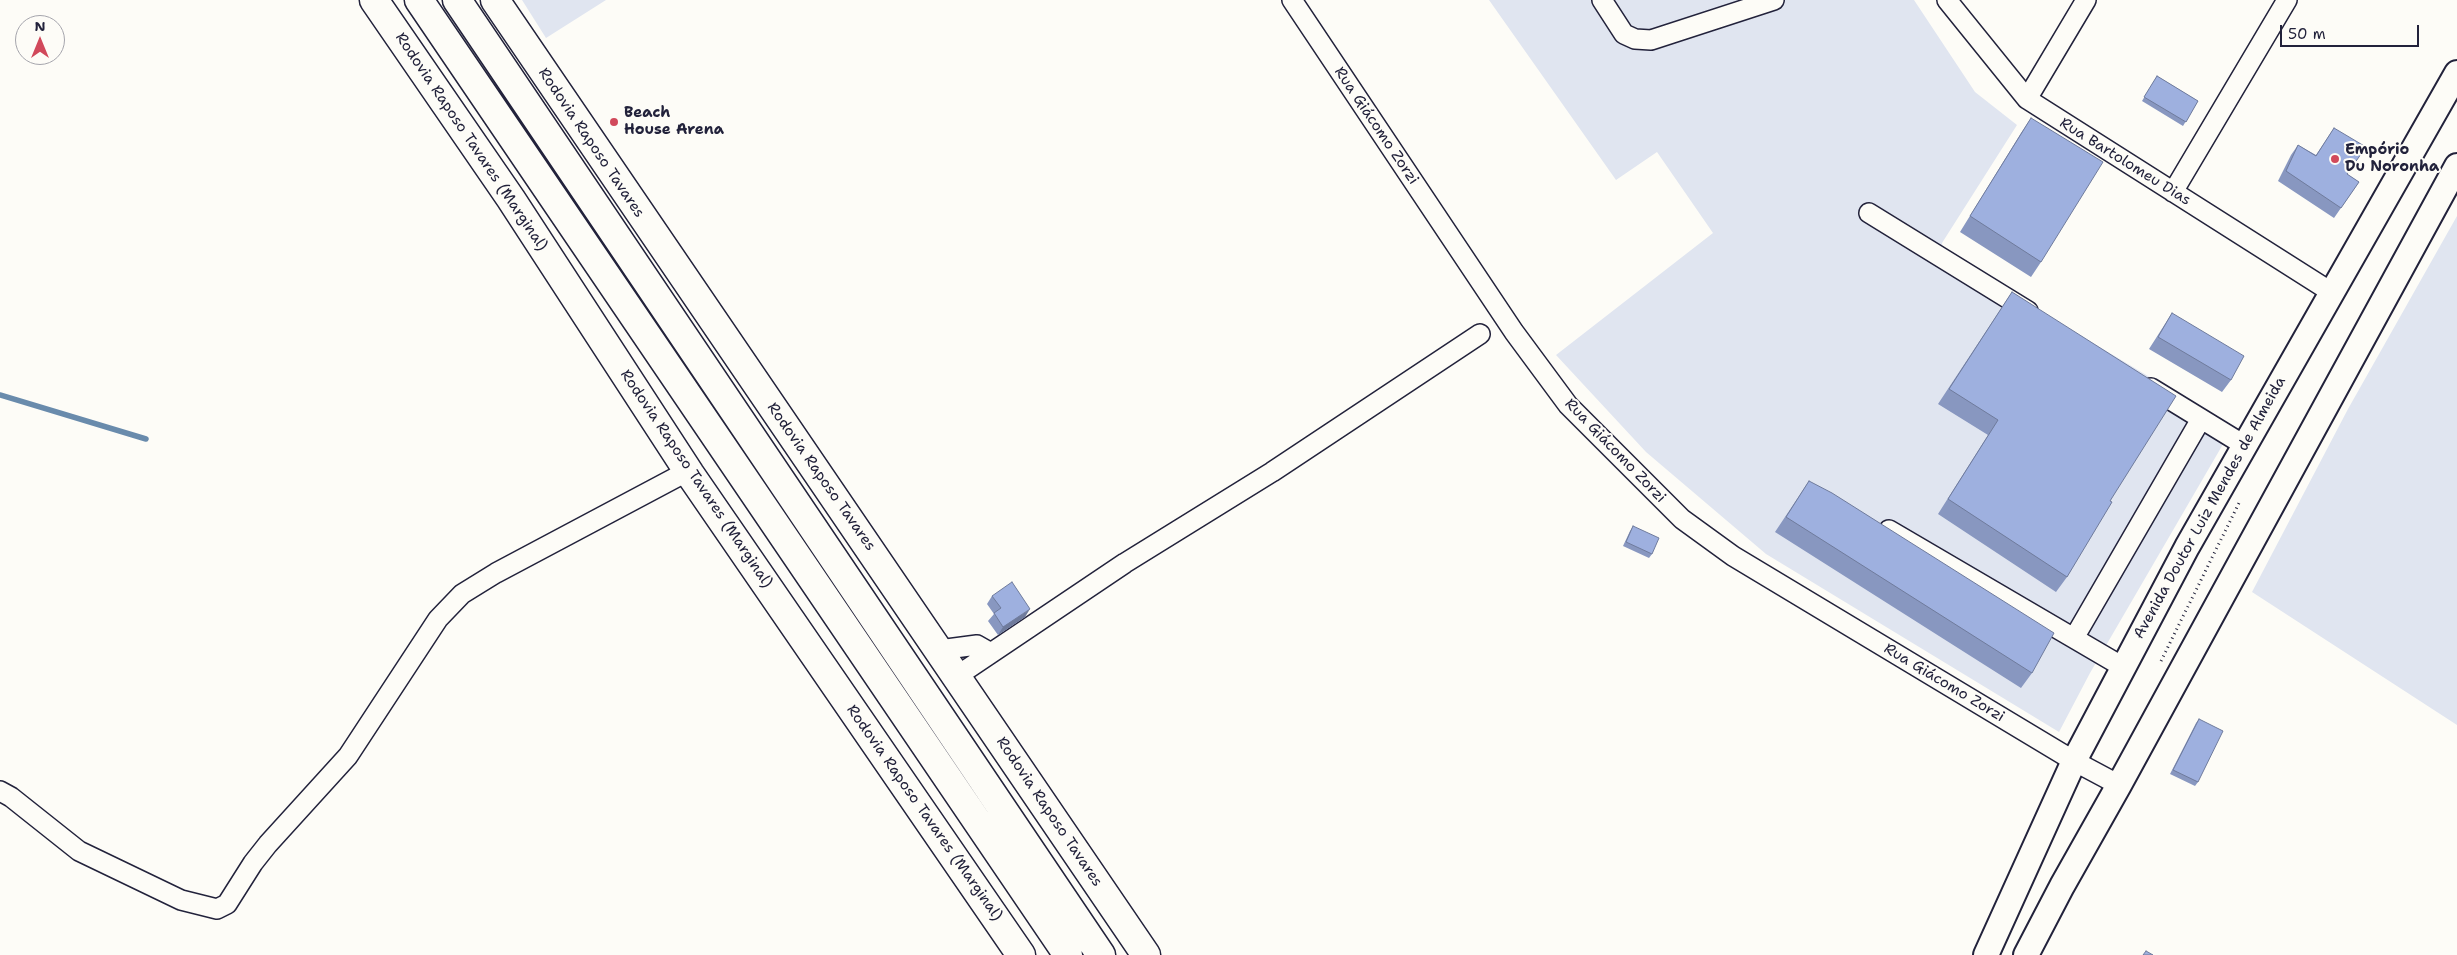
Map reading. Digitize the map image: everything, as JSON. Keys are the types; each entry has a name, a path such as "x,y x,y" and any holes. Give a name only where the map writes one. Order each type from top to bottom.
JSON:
{"highway":[{"name":"Rodovia Raposo Tavares (Marginal)","path":"374,0 511,199 688,471 1021,955"},
{"path":"419,0 1068,955"},
{"path":"456,0 1101,955"},
{"name":"Rodovia Raposo Tavares","path":"494,0 1146,955"}],"main road":[{"name":"Avenida Doutor Luiz Mendes de Almeida","path":"1986,955 2074,761 2124,667 2244,445 2457,73"},
{"path":"2026,955 2457,166"}],"street":[{"name":"Rua Giácomo Zorzi","path":"1292,0 1514,332 1568,405 1675,513 1733,556 2074,761 2120,785"},
{"path":"1602,0 1624,34 1635,39 1650,40 1774,0"},
{"name":"Rua Bartolomeu Dias","path":"1947,0 2026,99 2332,292"},
{"path":"2026,99 2086,0"},
{"path":"2173,192 2287,0"},
{"path":"1869,213 2043,321"},
{"path":"957,676 1125,563 1272,472 1480,334"},
{"path":"2135,378 2244,445"},
{"path":"2074,638 2201,419"},
{"path":"0,791 11,797 79,851 181,900 218,908 227,904 263,850 348,756 438,619 462,594 496,573 688,471"},
{"path":"1870,519 2124,667"},
{"path":"939,650 977,645 991,653"}],"path":[{"path":"2160,661 2244,492"}],"shaded area":[{"path":"522,0 606,0 546,38"},
{"path":"1489,0 1914,0 1975,92 2017,125 1942,243 1943,253 2233,427 2090,673 2059,732 1766,554 1646,452 1556,355 1713,233 1657,152 1616,180"},
{"path":"2457,216 2457,725 2252,592 2348,409"}],"building":[{"path":"2157,76 2198,101 2186,122 2144,97"},
{"path":"2031,118 2103,162 2041,262 1970,216"},
{"path":"2334,128 2366,147 2347,174 2359,182 2341,208 2286,171 2298,145 2316,156"},
{"path":"2012,292 2176,396 2110,501 2112,502 2067,577 1948,499 1998,420 1949,389"},
{"path":"2172,313 2244,356 2231,380 2158,337"},
{"path":"1809,481 1832,493 2054,633 2032,673 1786,517"},
{"path":"1633,526 1659,538 1652,554 1626,542"},
{"path":"1012,582 1030,609 1003,627 994,613 1001,608 992,596"},
{"path":"2199,719 2223,731 2198,782 2173,770"},
{"path":"2146,951 2153,955 2143,955"}],"waterway":[{"path":"0,395 146,439"}],"place":[{"name":"Beach House Arena","path":"614,122"},
{"name":"Empório Du Noronha","path":"2335,159"}]}
